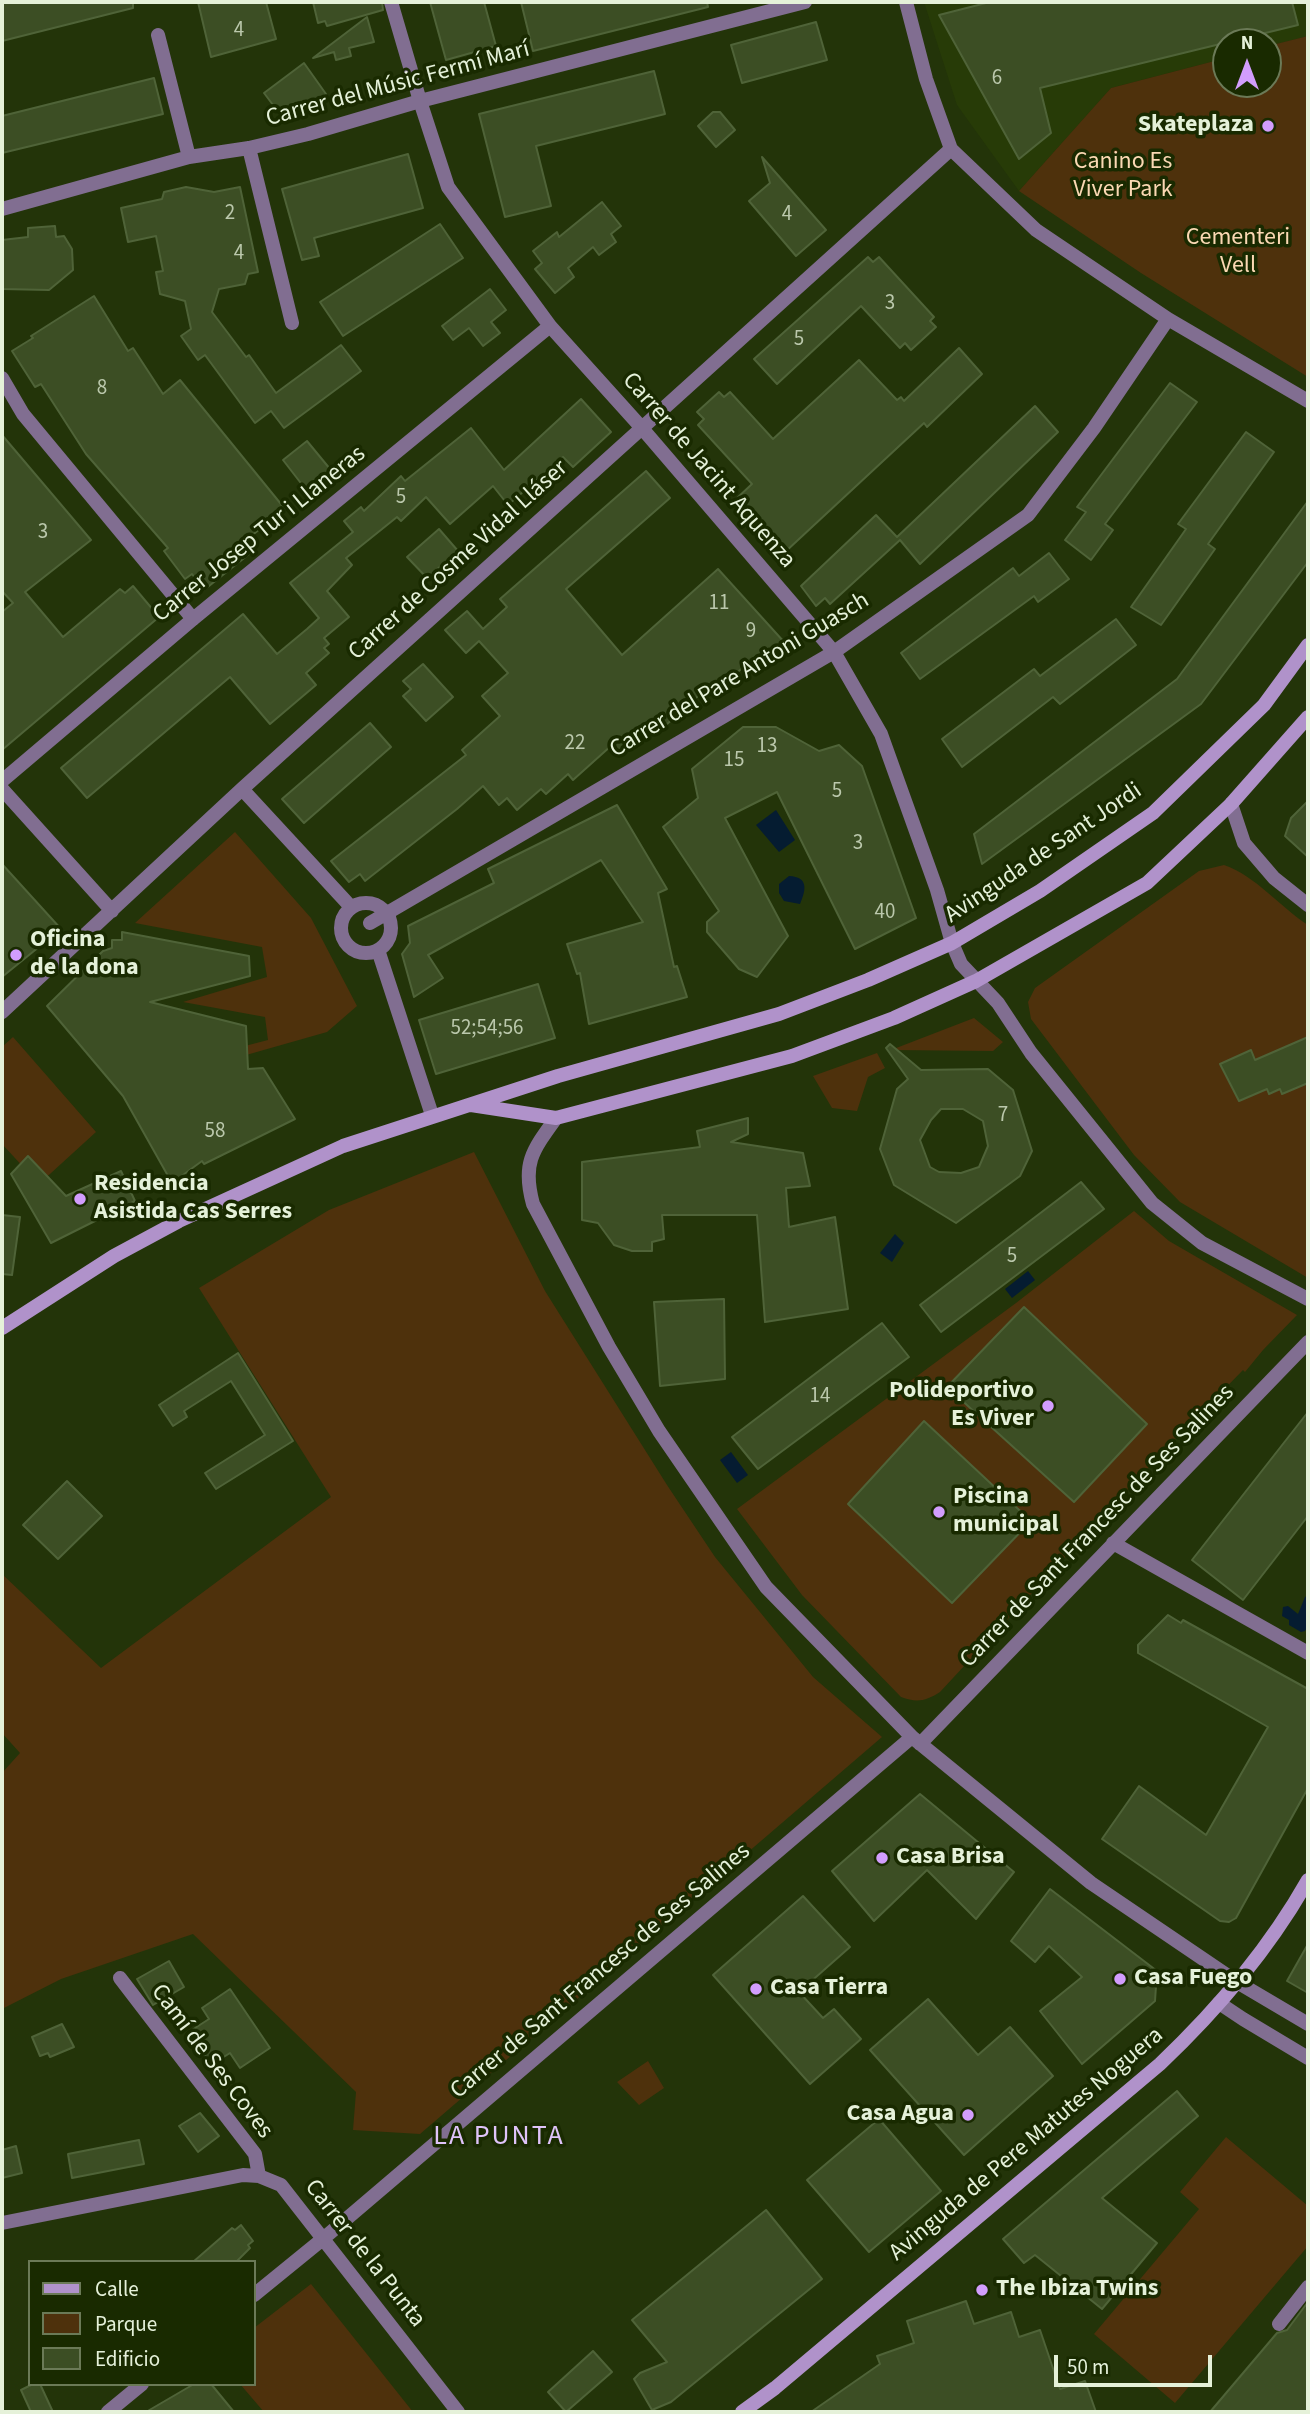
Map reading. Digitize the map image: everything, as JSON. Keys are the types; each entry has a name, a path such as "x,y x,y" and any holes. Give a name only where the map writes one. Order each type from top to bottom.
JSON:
{"street":[{"name":"Carrer de Jacint Aquenza","path":"391,2 448,187 550,326 641,427 834,652 881,734 961,964 998,1003 1031,1053 1096,1130 1152,1203 1202,1243 1308,1299"},
{"name":"Carrer del Músic Fermí Marí","path":"2,209 189,157 249,148 309,134 420,101 805,2"},
{"path":"906,2 926,79 951,149 1036,230 1168,319 1308,401"},
{"path":"158,34 189,157"},
{"path":"249,148 292,323"},
{"name":"Carrer de Cosme Vidal Lláser","path":"2,1012 242,789 951,149"},
{"path":"1007,223 1018,212"},
{"name":"Carrer del Pare Antoni Guasch","path":"370,923 834,652 1028,515 1094,428 1168,319"},
{"name":"Carrer Josep Tur i Llaneras","path":"2,781 193,619 550,326"},
{"path":"2,378 23,414 193,619"},
{"name":"Avinguda de Sant Jordi","path":"2,1328 114,1256 179,1221 343,1146 558,1076 779,1014 868,980 952,943 1040,891 1153,813 1264,705 1308,645"},
{"name":"Avinguda de Sant Jordi","path":"468,1104 556,1118 792,1056 894,1018 976,981 1147,883 1231,804 1308,717"},
{"path":"2,789 112,911"},
{"path":"242,789 351,907"},
{"path":"1231,804 1244,843 1274,878 1308,905"},
{"path":"363,902 376,905 386,913 392,926 389,940 378,950 360,952 344,942 341,923 351,907 363,902"},
{"path":"378,950 432,1115"},
{"path":"556,1118 538,1143 531,1159 527,1182 533,1205 609,1347 659,1432 766,1587 916,1740 1091,1883 1237,1982 1308,2024"},
{"name":"Carrer de Sant Francesc de Ses Salines","path":"256,2293 916,1740 1113,1543 1308,1342"},
{"path":"1113,1543 1308,1653"},
{"name":"Avinguda de Pere Matutes Noguera","path":"742,2412 786,2379 1160,2064 1197,2029 1237,1982 1273,1937 1308,1880"},
{"name":"Camí de Ses Coves","path":"120,1978 254,2154 259,2176"},
{"path":"1219,2003 1308,2058"},
{"path":"2,2224 243,2175 259,2176"},
{"name":"Carrer de la Punta","path":"259,2176 281,2185 458,2412"},
{"path":"1279,2324 1308,2287"},
{"path":"108,2412 140,2386"}],"shaded area":[{"path":"924,2 1308,2 1308,36 1282,42 1282,28 1212,28 1212,62 1111,88 1019,191 957,105"}],"green space":[{"path":"1308,36 1308,377 1141,273 1019,191 1111,88 1212,62 1212,98 1282,98 1282,42"},
{"path":"235,832 311,918 357,1006 327,1032 211,1065 187,1061 268,1040 265,1017 183,1002 267,977 262,947 135,923"},
{"path":"1224,865 1247,876 1308,925 1308,1278 1180,1202 1134,1155 1031,1019 1028,1002 1035,988 1199,871"},
{"path":"974,1018 1003,1042 993,1051 891,1050"},
{"path":"13,1037 96,1132 39,1184 2,1144 2,1047"},
{"path":"877,1053 885,1068 868,1077 857,1111 832,1108 813,1076"},
{"path":"474,1152 545,1291 715,1557 813,1677 882,1737 420,2134 353,2130 356,2092 193,1934 61,1979 2,2009 2,1773 20,1753 2,1733 2,1574 101,1668 331,1497 199,1288 329,1210"},
{"path":"1134,1211 1169,1241 1297,1315 1245,1372 1243,1370 1161,1454 940,1692 921,1700 901,1697 802,1595 737,1509 1016,1303"},
{"path":"648,2061 664,2088 639,2105 617,2082"},
{"path":"1226,2137 1308,2206 1308,2246 1175,2403 1094,2334 1199,2209 1180,2192"},
{"path":"311,2284 413,2412 264,2412 242,2386 256,2386 256,2326"}],"water":[{"path":"776,810 795,840 779,852 756,825"},
{"path":"789,876 803,882 804,894 800,904 784,901 779,893 779,884"},
{"path":"895,1234 904,1243 892,1262 880,1253"},
{"path":"1028,1271 1035,1280 1012,1298 1005,1289"},
{"path":"731,1452 748,1475 737,1483 720,1460"},
{"path":"1308,1595 1308,1625 1305,1631 1301,1632 1289,1625 1289,1620 1282,1616 1283,1607 1288,1606 1298,1614"}],"building":[{"path":"2,2 133,2 133,8 2,41"},
{"path":"198,2 266,2 276,39 211,57"},
{"path":"313,2 382,2 383,10 327,26 325,21 318,23"},
{"path":"430,2 484,2 496,46 446,60"},
{"path":"521,2 707,2 708,7 533,51"},
{"path":"990,2 1292,2 1298,25 1282,29 1212,28 1212,46 1040,88 1051,133 1019,159 939,15"},
{"path":"367,17 374,42 349,48 351,56 336,60 334,52 313,58"},
{"path":"816,22 827,60 742,83 731,45"},
{"path":"304,63 326,94 298,115 293,108 282,117 264,93"},
{"path":"654,71 665,114 536,146 551,206 505,217 479,114"},
{"path":"154,78 163,114 2,153 2,116"},
{"path":"713,112 720,112 735,130 716,147 698,126"},
{"path":"408,154 423,208 314,238 319,256 302,260 282,189"},
{"path":"762,157 826,230 796,256 749,201 770,183"},
{"path":"186,187 214,192 240,187 258,272 248,274 245,284 219,289 212,312 246,357 249,355 276,393 341,345 361,371 284,428 271,411 255,423 205,355 198,360 181,336 191,329 185,301 160,294 156,272 163,271 156,236 128,242 121,208 162,199 164,192"},
{"path":"602,202 621,226 611,234 616,242 599,255 593,247 568,268 574,277 555,293 535,269 542,263 533,251 557,232 559,237"},
{"path":"440,224 463,258 343,336 320,302"},
{"path":"55,226 56,237 64,236 72,249 73,270 49,290 2,289 2,240 28,237 28,228"},
{"path":"868,257 873,262 879,257 934,317 930,321 936,327 911,350 905,343 900,348 861,306 777,384 754,359"},
{"path":"490,289 506,310 491,322 500,333 483,346 469,328 453,340 442,326"},
{"path":"94,296 128,351 133,348 163,394 180,380 285,509 245,541 253,551 204,590 192,574 185,579 164,551 168,548 86,454 41,384 35,387 12,351"},
{"path":"959,348 982,374 927,427 924,423 784,553 759,529 736,499 752,484 698,425 704,419 697,412 719,392 724,397 730,392 773,439 859,360 897,400 901,397 904,401"},
{"path":"1170,383 1197,402 1105,524 1113,530 1091,560 1065,540 1086,512 1077,507"},
{"path":"581,399 611,432 573,467 563,457 508,505 493,486 450,524 426,497 401,521 397,517 346,558 352,565 327,591 349,617 324,638 329,644 324,648 329,653 306,673 316,685 270,724 230,677 87,798 61,768 243,614 277,654 307,629 319,618 290,583 353,532 344,521 361,507 364,511 401,476 405,481 471,428 504,470"},
{"path":"1035,406 1058,432 920,564 900,540 830,604 825,598 816,606 801,586 876,515 897,537"},
{"path":"1246,432 1274,452 1208,544 1215,549 1161,625 1131,607 1186,529 1178,524"},
{"path":"2,435 91,540 25,592 63,637 120,589 125,593 133,586 159,617 2,750 2,612 13,603 2,591"},
{"path":"307,441 335,475 310,495 283,460"},
{"path":"646,471 670,498 566,589 622,655 718,569 785,643 762,664 755,656 714,694 708,687 666,725 660,718 620,754 612,745 573,780 568,774 546,794 541,789 517,810 507,798 499,805 483,786 365,881 360,874 349,882 331,861 466,755 462,750 500,716 482,696 508,673 479,641 466,653 445,630 467,611 483,629 507,607 500,599"},
{"path":"1308,501 1308,562 1201,704 982,864 974,834 1177,679"},
{"path":"439,529 458,551 427,578 407,557"},
{"path":"1049,553 1069,579 1038,602 1034,596 920,679 901,653 1013,568 1019,576"},
{"path":"1116,619 1136,645 1060,704 1053,697 962,767 942,739 1034,669 1040,676"},
{"path":"423,664 453,697 426,721 403,696 411,689 403,681"},
{"path":"370,723 391,747 304,823 282,799"},
{"path":"743,727 776,727 819,751 839,745 862,766 916,918 855,949 777,792 725,818 788,936 757,977 739,969 707,932 707,922 719,911 663,827 698,798 692,769"},
{"path":"1308,801 1308,857 1285,836 1291,818"},
{"path":"617,805 667,889 658,893 674,967 677,966 687,997 589,1024 580,973 577,974 567,944 643,922 601,860 428,955 443,978 414,997 402,954 410,943 408,926 494,883 488,869"},
{"name":"Oficina de la dona","path":"2,864 61,929 2,977"},
{"path":"122,932 249,956 250,976 150,1002 246,1026 248,1069 263,1068 295,1119 204,1164 202,1161 172,1183 123,1096 47,1006 103,951 112,948 112,940 122,940"},
{"path":"538,984 555,1038 436,1074 419,1020"},
{"path":"1308,1037 1308,1083 1282,1094 1280,1089 1269,1094 1267,1089 1239,1101 1220,1064 1251,1050 1255,1060"},
{"path":"890,1044 921,1070 988,1069 1013,1090 1032,1151 1020,1176 956,1223 894,1185 880,1149 897,1089 908,1079 886,1048","holes":["941,1109 963,1109 983,1121 988,1146 979,1167 961,1173 939,1172 930,1167 920,1140 931,1120"]},
{"path":"748,1118 748,1134 731,1142 803,1153 810,1186 786,1188 789,1227 835,1217 848,1309 765,1322 757,1215 662,1215 664,1239 652,1242 652,1251 632,1251 614,1245 598,1223 582,1220 582,1162 700,1147 697,1131"},
{"name":"Residencia Asistida Cas Serres","path":"28,1156 66,1196 121,1171 135,1201 51,1243 11,1174"},
{"path":"1081,1182 1104,1209 941,1332 920,1305"},
{"path":"2,1215 20,1217 12,1275 2,1274"},
{"path":"724,1299 725,1379 660,1386 654,1302"},
{"name":"Polideportivo Es Viver","path":"1024,1307 1147,1424 1074,1502 947,1387"},
{"path":"882,1323 909,1357 758,1469 732,1437"},
{"path":"238,1353 293,1441 216,1489 205,1473 265,1435 231,1381 184,1411 187,1417 173,1426 159,1405"},
{"path":"1308,1412 1308,1516 1243,1600 1192,1560"},
{"name":"Piscina municipal","path":"924,1421 1031,1521 952,1603 848,1504"},
{"path":"67,1481 102,1516 58,1559 23,1525"},
{"path":"1168,1615 1181,1623 1183,1620 1308,1689 1308,1788 1236,1918 1229,1922 1220,1921 1102,1839 1139,1786 1206,1835 1268,1727 1138,1653 1138,1645"},
{"name":"Casa Brisa","path":"920,1794 1014,1872 976,1919 927,1870 874,1921 832,1871"},
{"name":"Casa Fuego","path":"1050,1889 1157,1971 1155,2001 1082,2064 1040,2011 1082,1977 1049,1946 1035,1962 1011,1941"},
{"name":"Casa Tierra","path":"803,1896 850,1947 799,1992 823,2018 834,2009 861,2039 810,2084 713,1975"},
{"path":"1308,1944 1308,1993 1287,1981"},
{"path":"169,1961 184,1987 153,2005 137,1979"},
{"path":"230,1989 270,2048 240,2068 230,2053 211,2065 189,2032 209,2019 202,2008"},
{"name":"Casa Agua","path":"928,1999 978,2055 1010,2027 1053,2076 964,2155 870,2050"},
{"path":"62,2024 74,2047 50,2057 48,2053 40,2056 32,2037"},
{"path":"1177,2091 1198,2116 1102,2198 1157,2243 1102,2309 1035,2255 1024,2263 1003,2239"},
{"path":"200,2113 219,2136 198,2152 179,2126"},
{"path":"879,2119 941,2191 869,2252 807,2180"},
{"path":"139,2140 144,2164 72,2178 68,2154"},
{"path":"16,2146 22,2173 2,2178 2,2150"},
{"path":"766,2210 822,2279 671,2402 652,2410 634,2379 640,2373 667,2362 632,2320"},
{"path":"241,2225 253,2241 238,2260 195,2260 232,2228 235,2230"},
{"path":"966,2301 974,2324 1011,2312 1019,2337 1040,2330 1060,2389 1085,2381 1096,2412 811,2412 880,2364 877,2356 914,2343 907,2321"},
{"path":"1308,2302 1308,2412 1210,2412 1277,2333 1287,2330"},
{"path":"593,2351 612,2372 566,2412 548,2392"},
{"path":"29,2386 41,2386 53,2412 31,2412 21,2390"},
{"path":"191,2386 213,2386 234,2412 146,2412"}],"place":[{"name":"Skateplaza","path":"1268,126"},
{"name":"Oficina de la dona","path":"16,955"},
{"name":"Residencia Asistida Cas Serres","path":"80,1199"},
{"name":"Polideportivo Es Viver","path":"1048,1406"},
{"name":"Piscina municipal","path":"939,1512"},
{"name":"Casa Brisa","path":"882,1858"},
{"name":"Casa Fuego","path":"1120,1979"},
{"name":"Casa Tierra","path":"756,1989"},
{"name":"Casa Agua","path":"968,2115"},
{"name":"The Ibiza Twins","path":"982,2290"}],"district":[{"name":"LA PUNTA","path":"499,2138"}],"park label":[{"name":"Canino Es Viver Park","path":"1123,177"},
{"name":"Cementeri Vell","path":"1238,253"}]}
